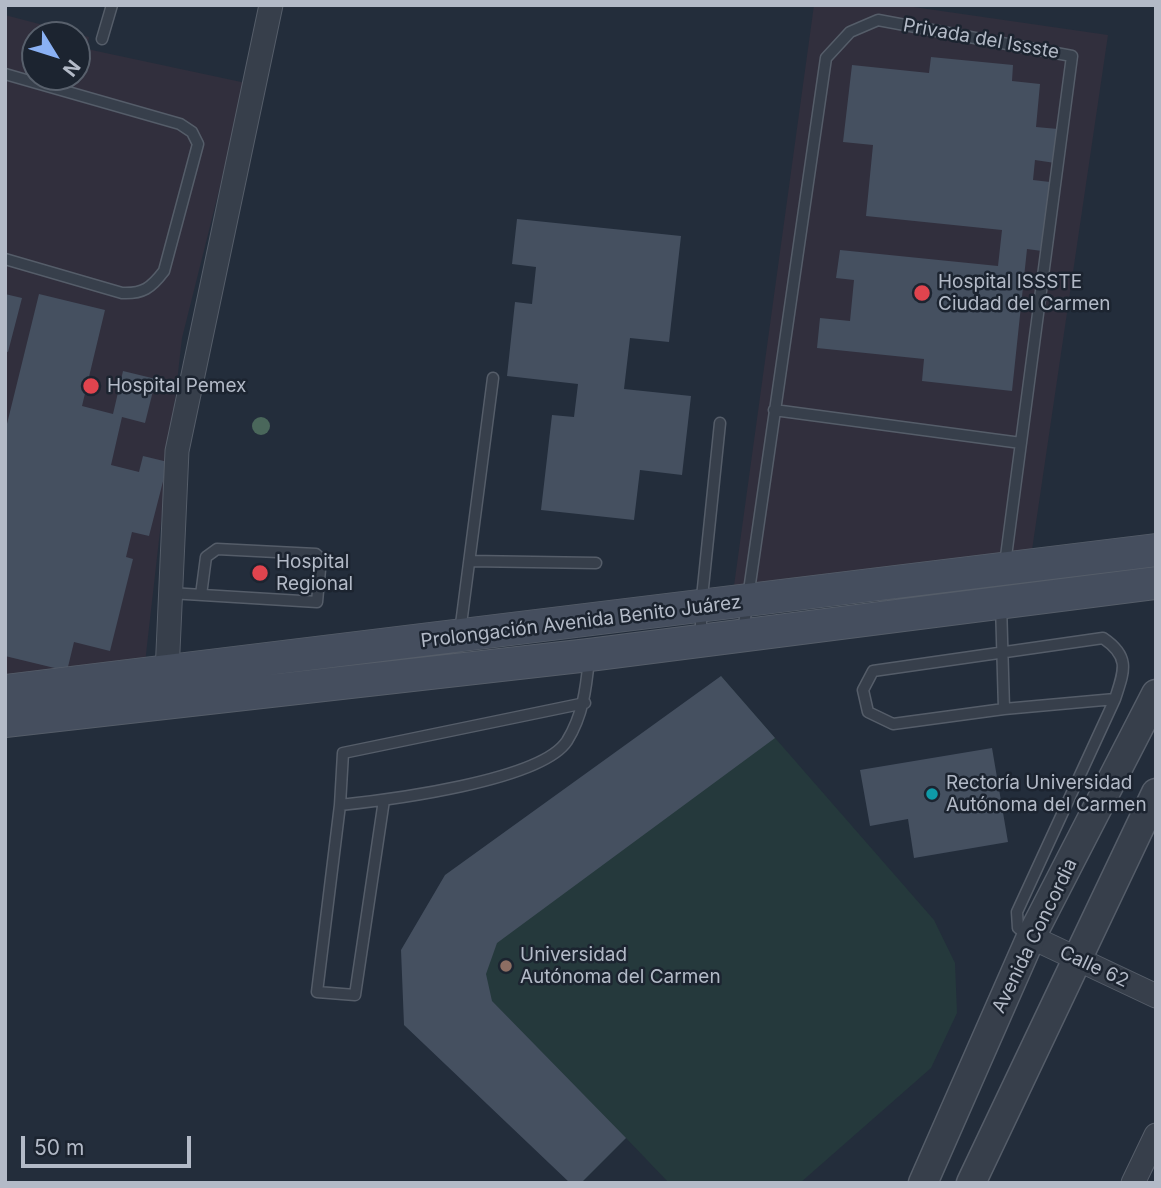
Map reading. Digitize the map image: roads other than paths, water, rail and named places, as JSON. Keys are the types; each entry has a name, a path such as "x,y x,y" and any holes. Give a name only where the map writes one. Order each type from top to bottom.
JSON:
{"main road":[{"name":"Prolongación Avenida Benito Juárez","path":"5,721 589,655 742,635 1003,586 1156,550"},
{"name":"Prolongación Avenida Benito Juárez","path":"5,691 746,601 1003,586 1156,583"}],"street":[{"path":"167,673 177,451 271,5"},
{"name":"Avenida Concordia","path":"923,1183 1031,937 1156,694"},
{"path":"971,1183 1156,793"},
{"name":"Calle 62","path":"1031,937 1156,996"},
{"path":"1133,1183 1156,1135"}],"lane":[{"path":"102,39 112,5"},
{"name":"Privada del Issste","path":"742,635 826,58 850,32 878,20 1072,56 1003,586 1004,709"},
{"path":"5,74 180,124 192,132 198,144 164,271 152,287 138,293 122,293 5,259"},
{"path":"460,636 493,378"},
{"path":"774,410 1021,443"},
{"path":"701,639 701,607 719,423"},
{"path":"170,593 201,595 317,602 321,559 316,554 217,548 206,557 201,595"},
{"path":"470,561 596,563"},
{"path":"1031,937 1018,928 1017,912 1115,699 1125,670 1118,648 1103,638 873,671 863,690 868,712 892,724 1004,709 1115,699"},
{"path":"340,805 383,800 517,772 546,760 566,742 585,703 589,655"},
{"path":"383,800 355,995 317,992 340,805 343,753 585,703"}],"place":[{"name":"Hospital ISSSTE Ciudad del Carmen","path":"922,293"},
{"name":"Hospital Pemex","path":"91,386"},
{"name":"Hospital Regional","path":"260,573"},
{"name":"Rectoría Universidad Autónoma del Carmen","path":"932,794"},
{"name":"Universidad Autónoma del Carmen","path":"506,966"}]}
